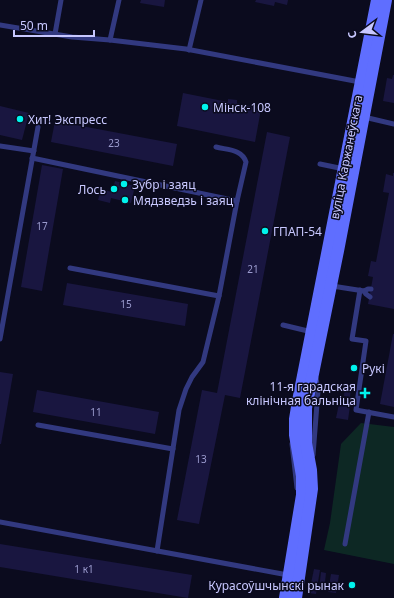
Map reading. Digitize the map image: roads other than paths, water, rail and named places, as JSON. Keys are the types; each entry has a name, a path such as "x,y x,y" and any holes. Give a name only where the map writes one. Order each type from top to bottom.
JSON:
{"street":[{"name":"вуліца Каржанеўскага","path":"366,83 377,0"},
{"name":"вуліца Каржанеўскага","path":"296,598 294,576 302,476 296,442 295,419 298,401 316,333 359,116 386,0"},
{"name":"вуліца Каржанеўскага","path":"285,598 294,576 312,489 305,424 306,408 314,368 316,333"}],"lane":[{"path":"55,34 61,0"},
{"path":"110,40 119,0"},
{"path":"189,50 200,0"},
{"path":"0,25 72,37 110,40 189,50 366,83"},
{"path":"359,116 394,124"},
{"path":"0,338 38,127"},
{"path":"0,146 34,151"},
{"path":"157,551 180,410 186,389 192,377 204,362 246,162 240,153 216,147"},
{"path":"32,158 237,201"},
{"path":"320,164 349,170"},
{"path":"70,268 219,296"},
{"path":"326,285 362,291 370,296"},
{"path":"362,291 371,289"},
{"path":"362,291 352,339 366,341 356,410 394,417"},
{"path":"0,296 7,297"},
{"path":"283,325 316,333"},
{"path":"345,544 369,412"},
{"path":"38,425 173,448"},
{"path":"0,522 294,576"}],"place":[{"name":"Мінск-108","path":"205,107"},
{"name":"Хит! Экспресс","path":"20,119"},
{"name":"Зубр і заяц","path":"124,184"},
{"name":"Лось","path":"114,189"},
{"name":"Мядзведзь і заяц","path":"125,200"},
{"name":"ГПАП-54","path":"265,231"},
{"name":"Рукі","path":"354,368"},
{"name":"11-я гарадская клінічная бальніца","path":"365,393"},
{"name":"Курасоўшчынскі рынак","path":"352,585"}]}
